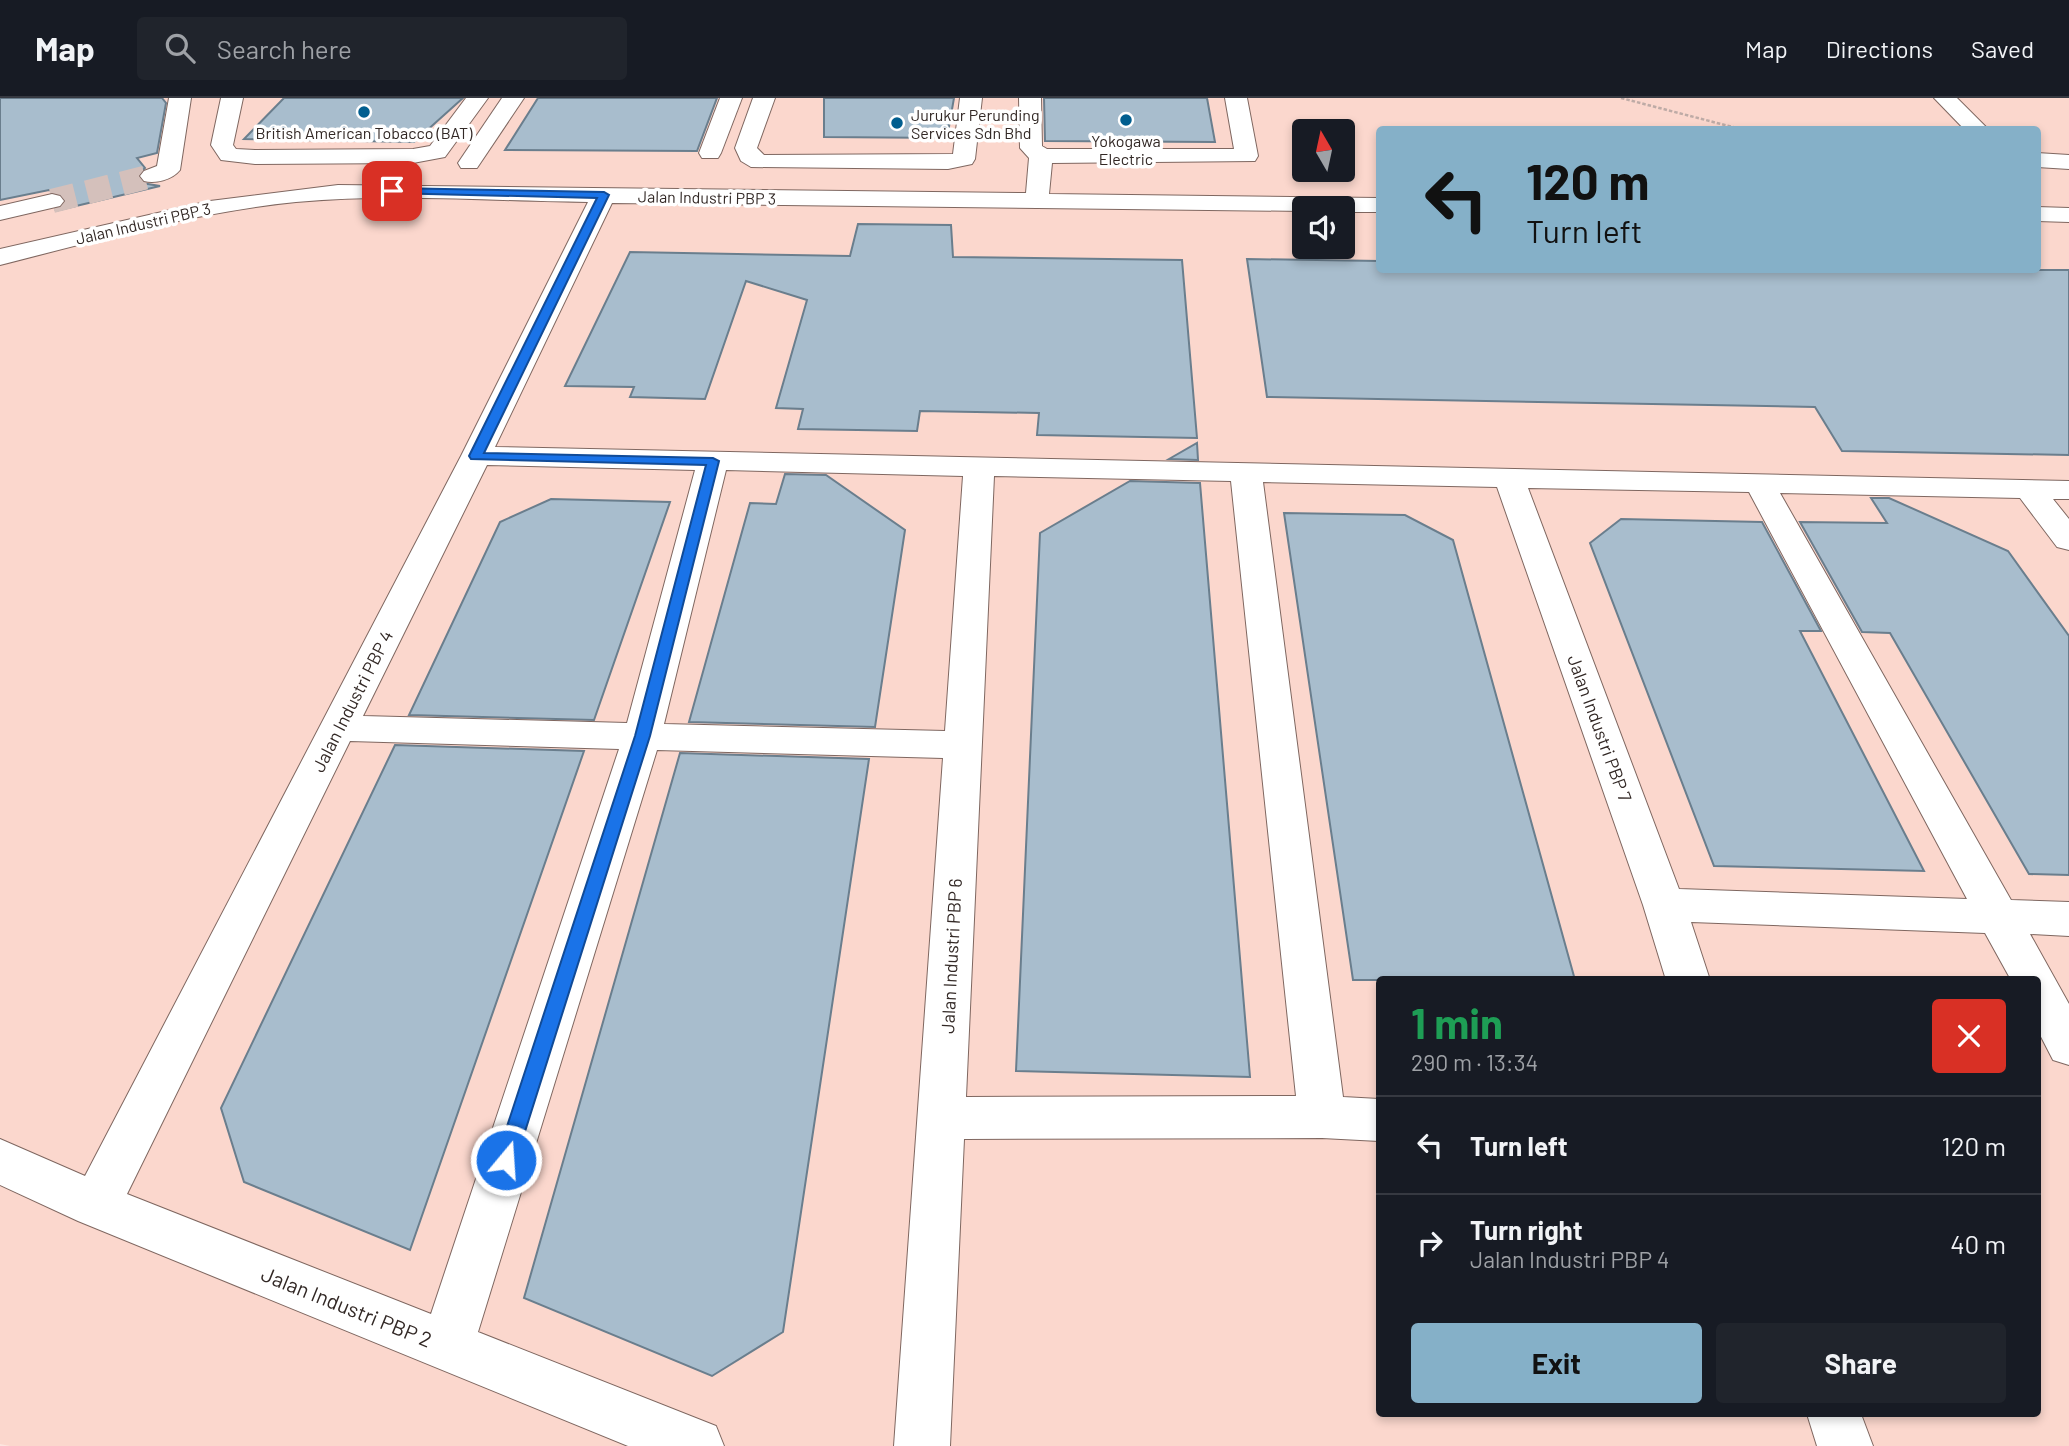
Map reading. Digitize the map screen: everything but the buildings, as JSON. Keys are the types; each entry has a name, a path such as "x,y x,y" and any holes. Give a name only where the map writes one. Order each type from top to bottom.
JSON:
{"street":[{"path":"152,176 168,170 180,98"},
{"path":"232,98 222,145 229,155 255,157 413,156 437,152 477,98"},
{"path":"469,163 513,98"},
{"path":"710,153 731,98"},
{"path":"764,98 746,148 749,156 759,162 948,162 964,159 971,98"},
{"path":"1030,98 1031,148 1041,156 1247,156 1236,98"},
{"path":"1945,98 1974,126"},
{"path":"1037,201 1041,156"},
{"path":"2041,160 2069,162"},
{"path":"944,200 948,162"},
{"name":"Jalan Industri PBP 3","path":"0,257 208,207 304,194 392,191 1376,205"},
{"name":"Jalan Industri PBP 4","path":"96,1205 476,456 604,195"},
{"path":"0,213 52,201"},
{"path":"2041,214 2069,215"},
{"path":"476,456 2069,490"},
{"path":"447,1346 642,736 713,461"},
{"name":"Jalan Industri PBP 6","path":"922,1446 979,467"},
{"path":"1246,472 1322,1118"},
{"name":"Jalan Industri PBP 7","path":"1509,478 1664,905 1687,976"},
{"path":"1759,483 2031,976"},
{"path":"2029,489 2069,540"},
{"path":"339,727 964,745"},
{"path":"1664,905 2069,919"},
{"path":"2041,994 2069,1046"},
{"path":"942,1118 1376,1120"},
{"name":"Jalan Industri PBP 2","path":"0,1161 96,1205 696,1446"},
{"path":"1835,1417 1845,1446"}],"path":[{"path":"1621,98 1729,126"}],"shaded area":[{"path":"0,98 2069,98 2069,1446 0,1444"}],"tunnel":[{"path":"52,201 152,176"}],"place":[{"name":"British American Tobacco (BAT)","path":"364,112"},
{"name":"Yokogawa Electric","path":"1126,120"},
{"name":"Jurukur Perunding Services Sdn Bhd","path":"897,123"}],"route":[{"path":"392,191 604,195 476,456 713,461 642,736 506,1160"}]}
